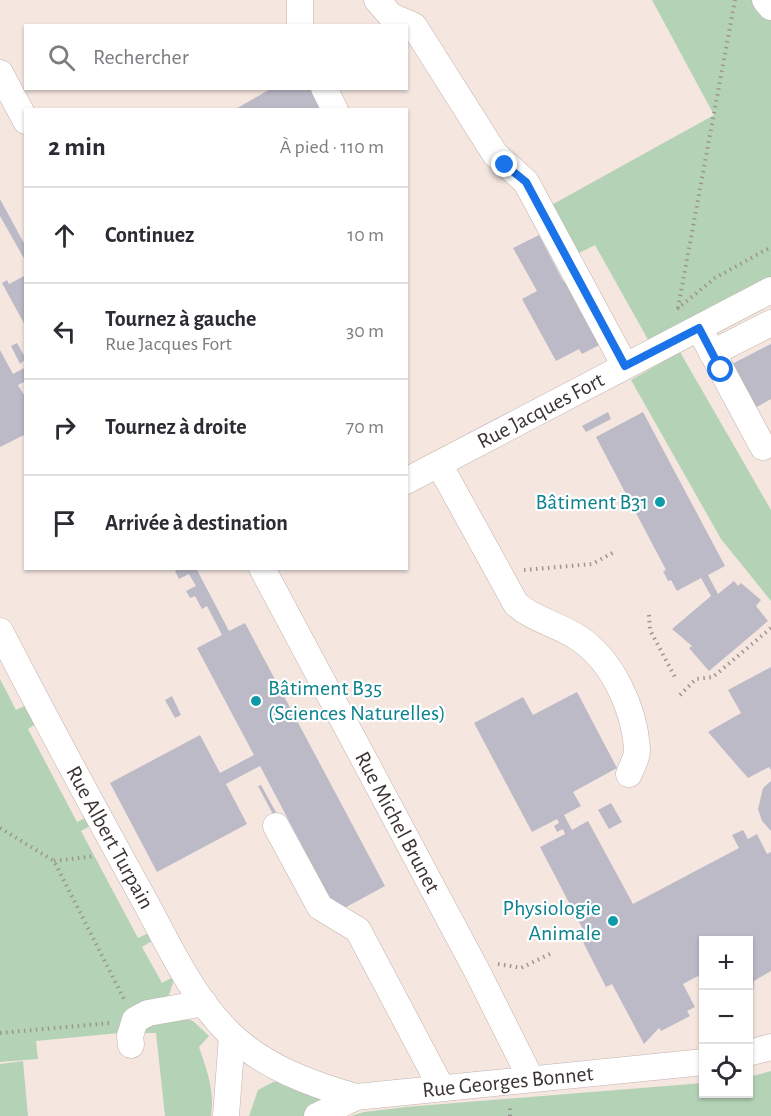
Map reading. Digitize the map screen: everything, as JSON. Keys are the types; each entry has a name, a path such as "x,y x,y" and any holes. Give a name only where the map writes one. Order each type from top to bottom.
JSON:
{"street":[{"path":"300,0 300,24"},
{"path":"377,0 391,16 414,26 495,154 526,182 625,366"},
{"path":"765,0 771,7"},
{"path":"0,73 24,117"},
{"path":"325,90 334,108"},
{"name":"Rue Jacques Fort","path":"408,481 771,290"},
{"path":"712,353 771,323"},
{"path":"699,328 763,447"},
{"path":"439,464 516,604 532,616 579,638 620,687 627,702 638,750 629,774"},
{"name":"Rue Michel Brunet","path":"263,570 478,973 531,1079"},
{"name":"Rue Albert Turpain","path":"0,631 114,845 204,1003 232,1036 278,1067 315,1086 356,1097"},
{"path":"276,826 320,907 358,930 441,1087"},
{"path":"131,1045 130,1036 135,1020 148,1013 204,1003"},
{"path":"226,1116 232,1036"},
{"path":"753,1052 771,1047"},
{"name":"Rue Georges Bonnet","path":"317,1116 356,1097 699,1062"}],"path":[{"path":"678,308 735,0"},
{"path":"673,313 715,278 771,247"},
{"path":"513,571 592,564 616,551"},
{"path":"649,615 650,630 676,679"},
{"path":"680,695 696,679 713,677 771,628"},
{"path":"0,828 54,861 135,1020 0,1033"},
{"path":"54,861 94,856 114,845"},
{"path":"478,973 500,963 521,968 552,953"}],"green space":[{"path":"652,0 771,0 771,282 651,345 595,245 573,256 546,208 714,115"},
{"path":"680,352 771,510 771,601 721,539 631,380"},
{"path":"0,679 16,710 30,703 39,722 28,729 77,822 89,816 94,824 81,831 138,938 151,932 155,939 142,947 162,983 175,976 169,995 119,1033 36,1041 38,1059 0,1062"},
{"path":"184,1018 193,1021 209,1036 199,1047 211,1090 211,1116 165,1116 156,1033 141,1033 148,1025"},
{"path":"23,1061 28,1116 0,1116 0,1064"},
{"path":"771,1071 771,1116 351,1116 364,1112 406,1107 699,1083 699,1098 753,1098 753,1076"},
{"path":"273,1082 283,1082 328,1100 306,1116 249,1116 258,1090"}],"building":[{"path":"269,90 317,90 326,108 237,108"},
{"path":"0,199 24,243 24,258 0,216"},
{"path":"539,235 563,281 565,280 603,343 582,354 579,349 556,361 522,299 537,291 513,248"},
{"path":"24,276 24,323 2,283 7,280 9,284"},
{"path":"17,343 24,355 24,361 20,364 11,346"},
{"path":"771,344 771,399 753,409 730,365"},
{"path":"0,350 13,374 24,368 24,382 18,385 24,395 24,435 0,447"},
{"path":"608,412 611,419 586,432 582,426"},
{"name":"Bâtiment B31","path":"643,412 725,566 708,575 718,594 734,581 738,586 741,583 761,600 756,606 768,621 709,671 689,648 692,646 672,629 711,596 701,578 677,591 671,580 668,581 663,571 666,570 596,437"},
{"name":"Bâtiment B35 (Sciences Naturelles)","path":"197,570 229,631 245,623 385,886 337,912 260,766 226,784 247,824 157,872 110,783 200,735 220,773 254,755 197,648 222,635 207,606 202,609 195,596 190,598 186,591 196,586 189,574 179,579 175,571"},
{"path":"771,667 771,770 769,767 748,778 708,732 741,713 728,690"},
{"path":"577,692 617,768 573,792 581,806 564,815 572,830 588,821 633,904 739,848 732,835 743,830 748,839 757,834 767,854 771,852 771,971 754,981 753,992 753,936 699,936 699,977 683,984 695,1007 687,1011 690,1016 661,1031 659,1028 644,1044 612,984 606,987 582,940 587,937 540,847 565,834 563,829 557,832 554,826 559,823 557,819 532,832 474,723 523,697 533,715"},
{"path":"172,696 181,715 175,718 165,700"},
{"path":"771,781 771,831 762,821 758,809 763,788"},
{"path":"261,785 278,816 275,818 258,786"},
{"path":"611,803 622,822 609,829 598,810"}],"place":[{"name":"Bâtiment B31","path":"660,502"},
{"name":"Bâtiment B35 (Sciences Naturelles)","path":"256,701"},
{"name":"Physiologie Animale","path":"613,921"}],"route":[{"path":"505,165 526,182 625,366 699,328 721,370"}]}
